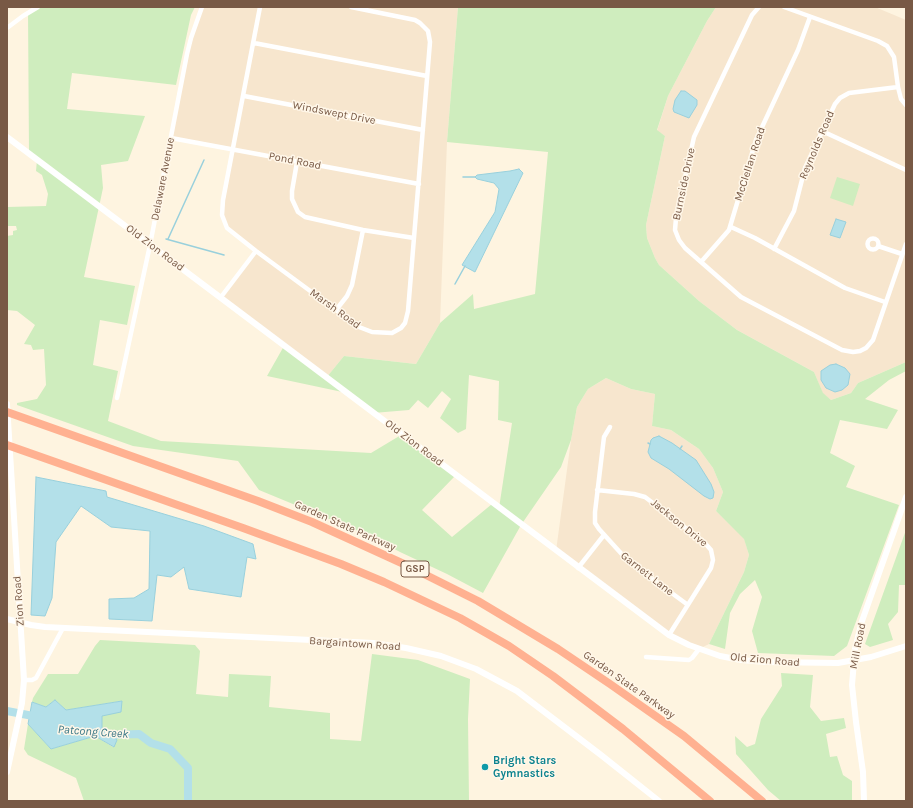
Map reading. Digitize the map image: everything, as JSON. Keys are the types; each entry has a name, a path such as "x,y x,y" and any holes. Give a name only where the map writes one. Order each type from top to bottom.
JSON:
{"highway":[{"name":"Garden State Parkway","path":"7,412 292,514 356,541 472,598 535,634 610,684 684,736 762,801"},
{"name":"GSP","path":"7,445 327,559 384,582 460,618 509,646 553,676 623,729 710,801"}],"street":[{"path":"7,28 38,7"},
{"name":"Delaware Avenue","path":"118,398 150,245 187,54 202,7"},
{"name":"Marsh Road","path":"260,7 234,150 223,200 222,215 227,228 359,327 366,331 392,332 401,328 405,322 408,311 430,42 428,31 420,23 410,18 352,7"},
{"name":"Burnside Drive","path":"759,7 752,15 696,134 675,222 677,236 683,245 741,297 842,350 853,352 866,348 873,340 885,302"},
{"path":"784,7 878,41 887,46 894,56 898,87 901,99 906,104"},
{"name":"McClellan Road","path":"701,262 731,227 756,140 798,50 810,17"},
{"path":"254,43 427,76"},
{"name":"Reynolds Road","path":"774,249 792,215 806,168 835,104 845,94 898,87"},
{"name":"Windswept Drive","path":"244,96 423,130"},
{"path":"822,131 906,170"},
{"name":"Old Zion Road","path":"7,137 669,635 699,649 729,658 753,661 826,664 871,657 906,646"},
{"name":"Pond Road","path":"171,138 419,184"},
{"path":"297,162 292,199 298,212 305,217 316,221 414,238"},
{"path":"731,227 755,238 845,288 885,302 904,255 906,244"},
{"path":"336,310 347,296 352,285 363,230"},
{"path":"878,246 904,255"},
{"path":"221,297 256,251"},
{"name":"Zion Road","path":"7,404 24,680 20,712 7,772"},
{"name":"Garnett Lane","path":"610,427 604,437 594,520 599,529 628,561 688,605"},
{"name":"Jackson Drive","path":"597,490 634,494 645,497 707,545 712,554 712,566 669,635"},
{"name":"Mill Road","path":"864,801 863,772 853,696 854,660 857,639 862,621 906,497"},
{"path":"578,568 604,535"},
{"name":"Bargaintown Road","path":"7,619 31,626 369,643 406,648 441,656 482,672 517,691 659,801"},
{"path":"24,680 32,680 36,678 63,628"},
{"path":"646,657 689,660 699,649"}],"shaded area":[{"path":"202,7 458,7 447,142 440,323 416,364 344,356 326,378 221,297 256,251 227,228 222,215 234,150 171,138 179,85"},
{"path":"716,7 875,7 906,20 906,362 858,383 851,393 831,400 823,394 814,372 737,330 699,301 659,265 647,238 646,225 665,136 657,131 668,96 707,21"},
{"path":"606,378 631,389 655,394 652,426 671,430 699,449 713,468 723,492 716,511 744,538 749,555 744,572 709,644 699,649 669,635 556,551 577,407 588,389"}],"green space":[{"path":"38,7 195,7 191,15 176,85 72,73 67,109 145,116 128,161 101,165 103,188 84,277 135,286 127,325 100,320 93,365 118,371 108,421 161,441 371,453 401,435 455,476 422,510 452,537 492,504 499,508 512,423 498,420 499,381 469,375 466,429 458,433 440,418 451,399 442,391 428,408 418,400 409,410 373,413 347,393 267,376 284,346 326,378 344,356 416,364 440,323 473,294 474,309 535,294 548,152 447,142 458,7 716,7 707,21 668,96 657,130 665,136 646,225 647,238 655,258 659,265 699,301 737,330 814,372 823,393 831,400 851,393 858,383 906,362 906,371 889,380 865,399 898,410 887,429 840,420 830,453 855,466 846,487 899,505 847,646 834,656 758,653 752,631 762,597 755,580 740,594 730,613 725,649 709,644 744,572 749,555 744,539 716,511 723,492 713,468 699,449 671,430 652,426 655,394 631,389 606,378 588,389 577,407 571,440 561,467 521,525 483,593 368,535 259,490 238,461 133,446 17,405 17,403 37,399 46,385 44,349 33,350 31,345 24,344 35,325 17,311 7,310 7,236 13,235 13,231 17,230 16,226 7,226 7,207 46,206 48,194 42,175 36,171 37,160 29,153 28,12"},
{"path":"837,177 860,184 853,206 830,198"},
{"path":"906,530 906,585 899,585 898,612 888,624 893,640 870,647 865,644"},
{"path":"100,640 195,645 200,651 196,694 228,697 229,674 271,676 269,707 330,713 330,739 361,741 372,654 418,660 470,679 468,719 469,801 84,801 76,778 28,755 24,749 28,724 51,749 95,736 113,747 117,740 102,728 102,715 122,701 66,710 55,700 46,707 32,702 48,674 78,674"},
{"path":"781,673 813,675 810,707 821,721 844,718 846,728 826,734 830,757 837,756 843,775 852,781 852,801 781,801 768,790 736,754 735,736 747,747 755,744 761,719 782,686"}],"water":[{"path":"681,91 685,91 697,100 697,105 689,118 674,112 673,109 675,100"},
{"path":"519,169 523,173 475,272 462,265 495,212 499,189 494,183 477,179 475,177 477,175"},
{"path":"836,219 846,222 840,238 830,235"},
{"path":"836,364 845,368 850,374 848,385 842,390 835,392 826,388 821,380 821,371 830,365"},
{"path":"659,436 672,443 696,460 711,484 714,492 713,498 710,499 704,496 669,469 651,458 648,452 651,440"},
{"path":"36,477 106,491 107,497 204,526 253,544 256,559 247,557 241,597 189,589 184,567 171,577 157,575 152,621 109,619 109,599 134,598 149,589 150,531 111,527 81,506 56,542 52,598 45,616 31,615"},
{"path":"55,700 66,710 122,701 121,712 102,716 102,728 117,740 114,747 95,736 51,749 28,724 32,702 46,707"}],"waterway":[{"path":"168,239 204,160"},
{"path":"463,177 475,177"},
{"path":"166,239 224,255"},
{"path":"455,284 465,266"},
{"name":"Patcong Creek","path":"7,711 33,716 38,722"},
{"name":"Patcong Creek","path":"102,732 110,735 139,734 151,743 170,749 188,768 188,801"}],"place":[{"name":"Bright Stars Gymnastics","path":"485,767"}]}
